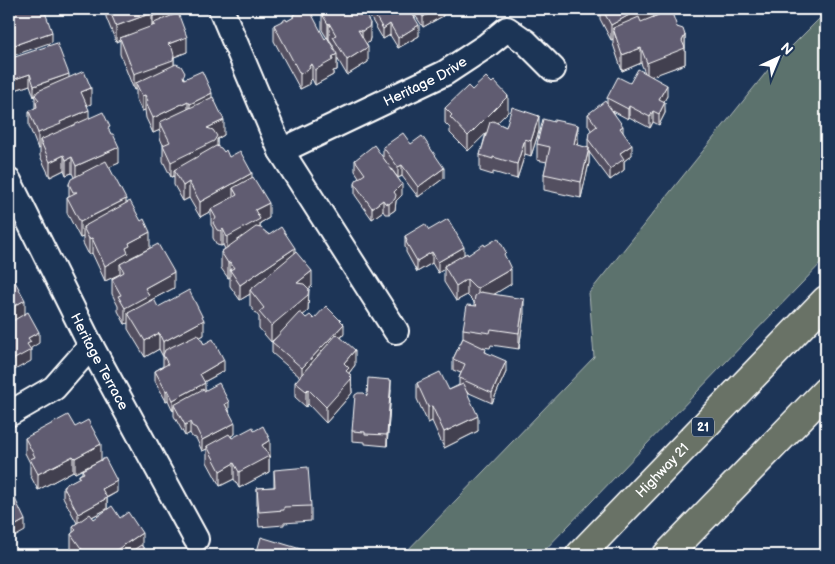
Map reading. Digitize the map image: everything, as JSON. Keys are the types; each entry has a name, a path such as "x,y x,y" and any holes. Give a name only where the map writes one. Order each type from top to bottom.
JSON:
{"main road":[{"name":"Highway 21","path":"580,555 826,300"},
{"path":"666,555 826,391"}],"street":[{"path":"221,9 281,151 396,331"},
{"name":"Heritage Drive","path":"281,151 445,73 486,46 507,29 526,42 553,69"},
{"name":"Heritage Terrace","path":"9,181 91,346 196,539"},
{"path":"9,414 54,388 91,346"}],"green space":[{"path":"826,12 826,258 540,555 403,555 594,357 589,293 768,70"}],"building":[{"path":"11,9 44,9 52,32 9,47 9,23 11,22 9,14"},
{"path":"109,9 174,9 153,16 152,13 116,26"},
{"path":"309,9 325,39 327,37 337,54 332,57 333,60 315,70 312,64 309,66 310,68 300,74 274,25 286,19 287,21 294,17 293,15"},
{"path":"326,9 362,9 370,23 369,27 362,31 358,30 368,47 347,60 333,37 336,35 322,14 324,14 322,11"},
{"path":"371,9 412,9 419,25 398,38 390,24 383,29"},
{"path":"418,9 436,9 423,17"},
{"path":"602,9 640,9 611,25"},
{"path":"671,10 677,27 683,29 685,35 682,41 685,48 647,63 641,48 622,55 613,28 639,17 641,22"},
{"path":"178,13 187,37 168,44 172,48 173,60 134,74 120,38 155,25 154,23"},
{"path":"57,43 69,74 34,86 30,74 15,79 9,59"},
{"path":"176,64 181,66 185,73 184,79 202,71 212,93 190,104 188,101 153,118 146,103 148,101 145,95 142,96 136,83"},
{"path":"638,69 667,85 659,99 665,102 659,114 653,111 650,117 629,106 628,109 607,98 618,77 630,83"},
{"path":"84,71 91,88 81,92 89,110 38,133 29,111 37,107 36,102 39,100 35,95 38,91"},
{"path":"486,77 492,83 494,81 508,96 468,136 450,117 452,115 445,108 468,86 472,90"},
{"path":"213,97 224,120 207,128 213,130 217,136 214,141 171,162 163,145 170,142 160,122"},
{"path":"605,101 623,126 620,128 632,145 620,153 624,159 610,169 588,139 589,132 597,126 588,114"},
{"path":"512,107 539,116 531,141 525,139 517,164 480,155 490,122 493,121 506,127"},
{"path":"103,112 110,127 108,128 119,147 76,166 72,157 66,160 64,155 50,162 40,140"},
{"path":"543,119 578,125 574,144 589,148 581,182 544,174 550,147 537,144"},
{"path":"403,133 411,144 422,136 444,168 418,187 402,165 398,167 383,147"},
{"path":"374,145 402,184 394,192 396,195 395,199 389,204 383,200 372,208 355,184 356,180 365,174 355,160"},
{"path":"216,146 224,152 226,150 229,157 240,151 252,173 200,202 189,182 183,186 174,170"},
{"path":"106,161 126,199 80,222 67,197 77,192 73,192 69,184 71,179"},
{"path":"253,177 269,203 255,210 260,219 227,237 223,229 221,231 217,230 213,223 216,218 211,209 237,195 233,188"},
{"path":"130,201 141,221 144,219 150,232 129,243 130,246 126,248 128,253 105,266 92,238 89,239 83,227"},
{"path":"448,219 464,247 438,262 432,252 417,261 406,242 405,236 425,224 429,230"},
{"path":"256,227 261,228 269,235 281,227 295,248 240,285 230,270 234,268 230,262 228,263 221,252"},
{"path":"498,238 506,252 504,254 511,269 478,288 467,279 456,286 444,266"},
{"path":"158,244 174,272 145,288 149,295 125,308 118,296 121,295 112,279 124,272 120,264"},
{"path":"296,252 312,271 297,283 304,284 309,289 308,295 271,326 259,312 264,308 250,290"},
{"path":"13,278 25,300 9,309 9,281"},
{"path":"189,290 204,320 163,342 159,333 145,341 128,313 154,299 158,307"},
{"path":"480,292 524,299 519,333 491,329 490,333 463,329 467,305 477,306 474,303 475,296"},
{"path":"326,306 344,324 302,368 272,342 299,313 306,318 310,315 314,319"},
{"path":"28,312 39,332 28,338 31,342 27,344 31,350 9,362 9,323"},
{"path":"198,334 204,344 213,339 224,360 200,374 205,383 173,400 155,371 168,364 163,355 165,350"},
{"path":"337,334 355,350 344,363 349,368 346,371 352,378 326,407 308,389 306,391 295,382"},
{"path":"463,338 486,349 485,352 506,361 492,393 459,378 465,364 453,359"},
{"path":"440,372 449,390 463,384 478,416 444,432 432,406 428,407 417,383"},
{"path":"368,378 391,380 387,435 365,434 365,432 352,431 355,395 364,393 367,396"},
{"path":"219,383 229,402 225,404 235,423 202,440 196,428 190,422 185,425 174,405 203,389 204,391"},
{"path":"68,415 75,427 88,420 101,444 38,474 30,459 35,457 25,438"},
{"path":"263,426 270,440 262,445 269,456 239,472 234,463 220,471 207,446 229,434 232,438 253,427 254,431"},
{"path":"105,458 117,481 102,489 107,498 78,514 63,486 80,477 79,475 84,473 82,470"},
{"path":"308,467 311,506 284,507 284,510 259,512 257,488 275,487 274,470"},
{"path":"9,486 25,520 9,529"},
{"path":"112,506 120,518 128,512 142,533 109,555 78,555 83,551 71,534 76,530 73,526 90,514 94,519"},
{"path":"261,537 317,554 256,555"},
{"path":"141,545 149,555 126,555"}]}
